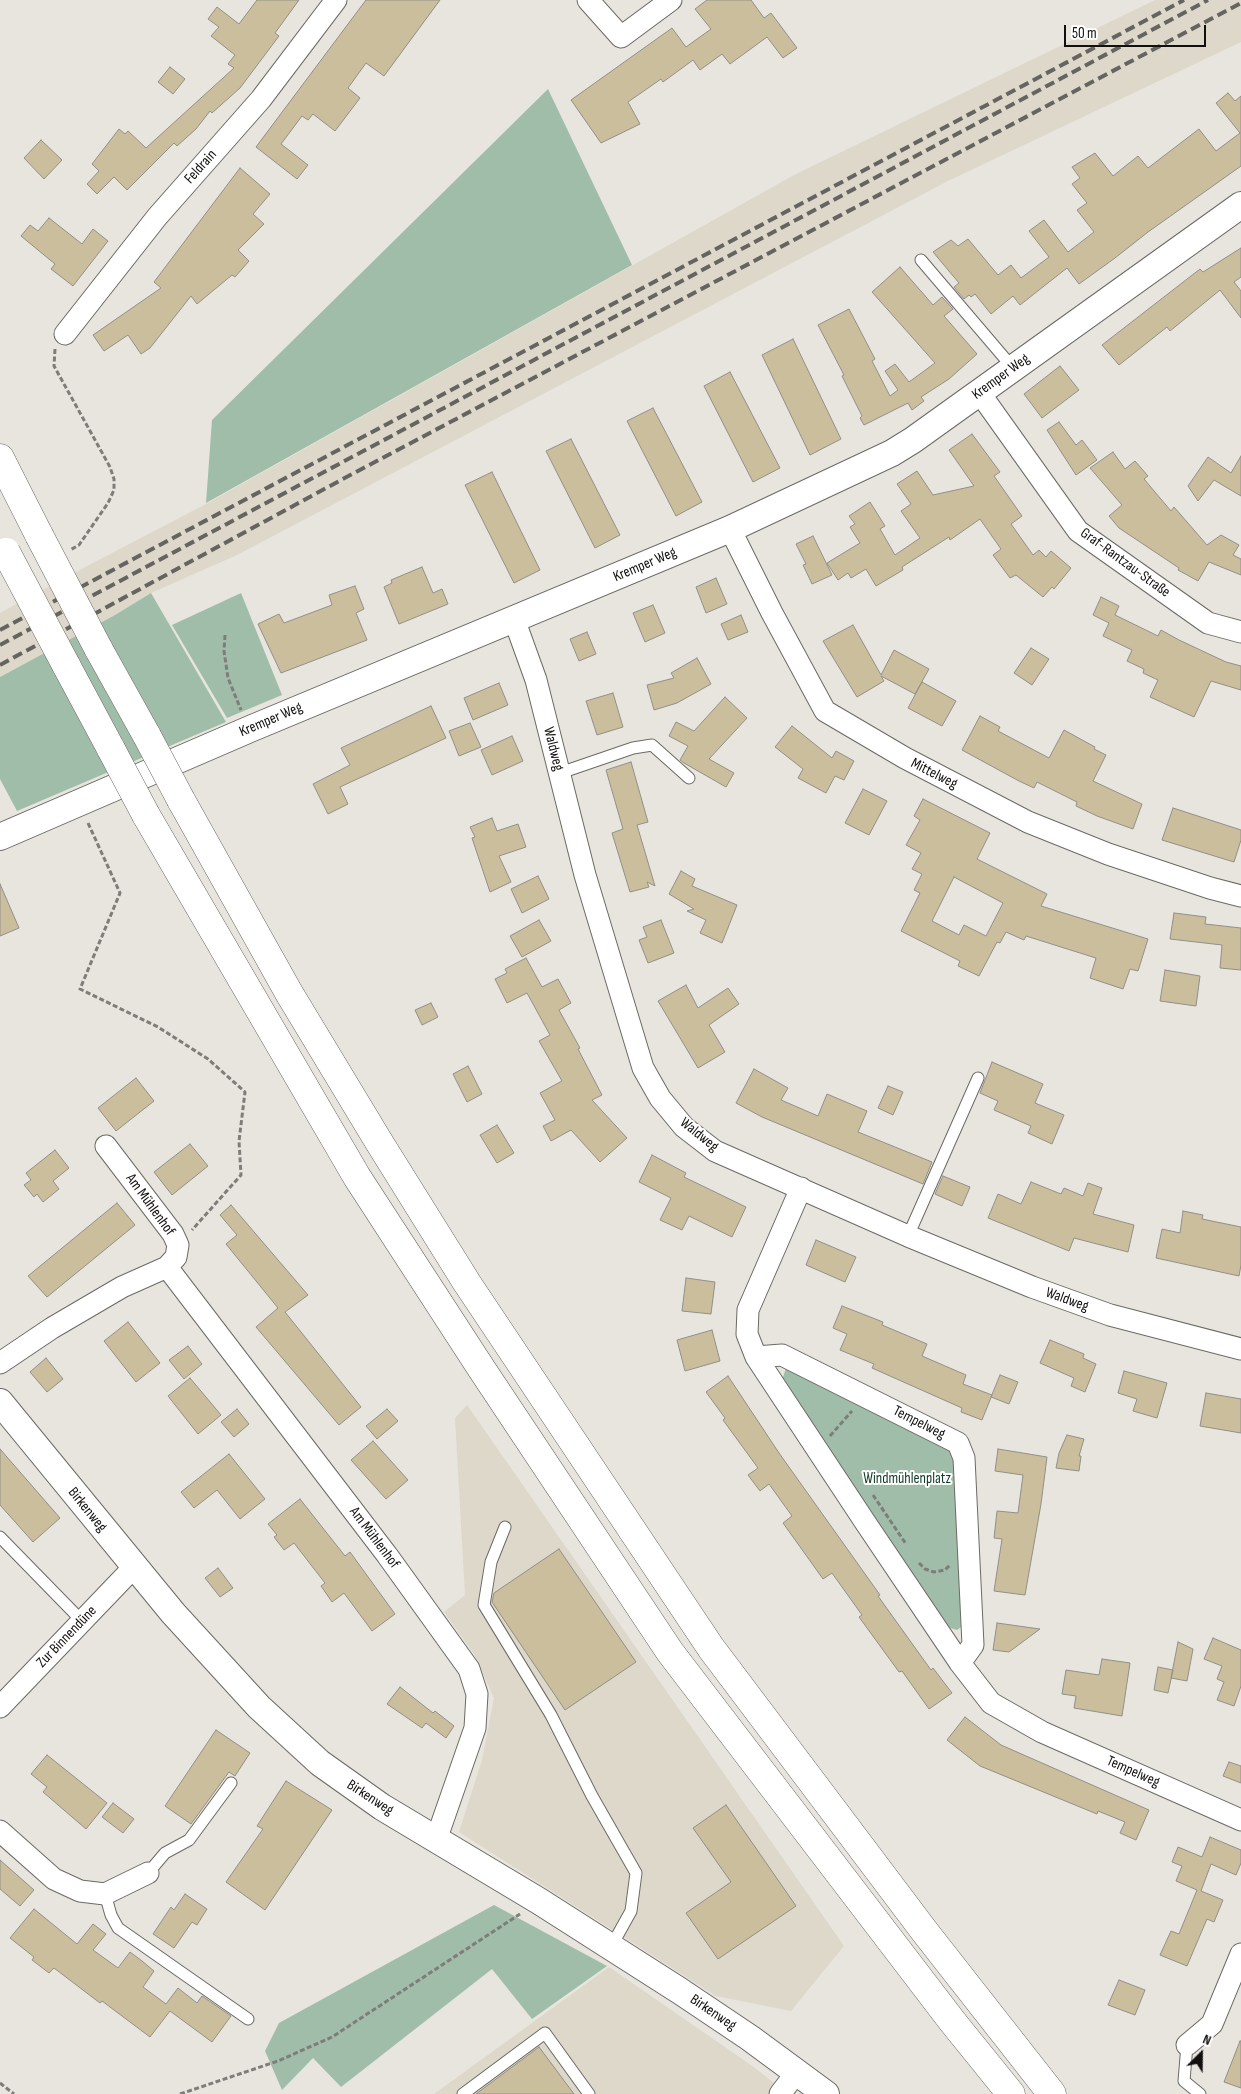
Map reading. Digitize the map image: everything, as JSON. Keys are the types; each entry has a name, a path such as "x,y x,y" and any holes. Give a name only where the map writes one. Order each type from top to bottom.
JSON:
{"highway":[{"path":"0,458 98,648 289,993 378,1142 473,1291 700,1631 925,1932 1052,2094"},
{"path":"3,546 146,815 357,1177 480,1368 670,1652 952,2020 1011,2094"}],"street":[{"name":"Feldrain","path":"65,334 157,216 254,107 336,0"},
{"path":"588,0 621,37 671,0"},
{"name":"Kremper Weg","path":"0,837 250,729 730,530 892,453 1241,205"},
{"name":"Graf-Rantzau-Straße","path":"979,392 1078,531 1208,623 1241,632"},
{"name":"Mittelweg","path":"730,530 772,613 825,710 905,758 1028,822 1108,854 1210,888 1241,896"},
{"name":"Waldweg","path":"514,619 536,680 585,875 643,1068 660,1098 684,1127 715,1151 908,1236 1032,1287 1110,1315 1241,1349"},
{"name":"Am Mühlenhof","path":"106,1146 168,1226 178,1245 176,1257 167,1267 387,1555 469,1669 477,1694 476,1728 436,1840"},
{"name":"Tempelweg","path":"801,1188 748,1310 747,1334 756,1357 960,1663 991,1703 1042,1732 1241,1820"},
{"path":"0,1363 52,1328 122,1287 167,1267"},
{"name":"Tempelweg","path":"756,1357 782,1355 858,1407 958,1443 964,1458 973,1645 960,1663"},
{"name":"Birkenweg","path":"0,1402 173,1613 259,1707 344,1782 436,1840 539,1901 688,1996 798,2072 826,2094"},
{"name":"Zur Binnendüne","path":"0,1707 134,1566"},
{"path":"0,1831 54,1879 80,1891 106,1894 148,1873"},
{"path":"1188,2045 1212,2024 1241,1954"},
{"path":"780,2094 798,2072"}],"lane":[{"path":"921,260 1013,368"},
{"path":"560,773 633,748 652,745 689,778"},
{"path":"908,1236 978,1078"},
{"path":"505,1527 491,1562 484,1605 551,1715 592,1796 636,1872 631,1912 611,1947"},
{"path":"0,1537 82,1621"},
{"path":"148,1873 165,1853 189,1840 232,1783"},
{"path":"106,1894 111,1914 118,1928 248,2019"},
{"path":"463,2094 545,2033 589,2094"},
{"path":"1188,2045 1184,2081 1200,2094"}],"path":[{"path":"63,554 79,545 96,522 114,490 110,467 54,366 54,350 65,334"},
{"path":"225,635 224,651 228,678 250,729"},
{"path":"80,804 120,893 80,989 158,1027 208,1059 245,1092 239,1140 241,1175 178,1245"},
{"path":"815,1446 832,1434 858,1407"},
{"path":"832,1434 838,1442"},
{"path":"945,1470 946,1485"},
{"path":"913,1481 926,1476 946,1477"},
{"path":"868,1488 897,1528 910,1552"},
{"path":"915,1560 925,1569 934,1572 945,1570 952,1562"},
{"path":"180,2094 278,2061 332,2036 539,1901"},
{"path":"0,2083 14,2094"}],"shaded area":[{"path":"1155,0 1241,0 1241,42 948,181 237,555 151,593 115,615 0,677 0,613 206,504 794,175"},
{"path":"467,1405 844,1946 791,2011 716,1996 459,1832 482,1760 494,1698 474,1654 444,1612 465,1595 455,1418"},
{"path":"609,1967 751,2065 788,2094 434,2094"}],"green space":[{"path":"548,89 632,265 206,503 212,420"},
{"path":"151,593 226,722 17,811 0,779 0,677 115,615"},
{"path":"241,593 282,695 227,718 172,625"},
{"name":"Windmühlenplatz","path":"786,1368 949,1446 955,1456 961,1627 957,1630 950,1628 782,1380"},
{"path":"494,1905 607,1966 532,2019 492,1969 341,2087 313,2058 282,2090 265,2051 279,2023"}],"building":[{"path":"257,0 299,0 275,33 279,36 240,88 212,113 210,111 196,129 177,146 174,143 127,190 114,177 97,194 87,184 99,171 92,164 119,129 125,134 128,131 146,148 234,68 228,64 235,55 211,36 219,27 208,19 217,7 239,24"},
{"path":"366,0 440,0 384,76 366,63 348,88 360,98 335,131 313,114 308,120 302,116 281,144 308,165 297,179 256,147"},
{"path":"707,0 751,0 764,18 771,13 797,48 783,58 767,37 730,64 722,54 700,70 693,60 663,82 661,79 628,102 640,124 601,143 571,100 672,28 686,47 711,29 695,9"},
{"path":"170,67 185,79 173,94 158,82"},
{"path":"1228,93 1235,101 1241,96 1241,166 1079,284 1067,268 1020,305 1013,296 991,314 975,294 971,297 969,295 964,299 954,287 959,283 933,252 951,240 958,246 968,239 998,275 1011,265 1021,278 1049,257 1029,231 1044,220 1068,252 1094,232 1077,210 1087,203 1072,184 1080,178 1072,167 1095,153 1113,176 1138,156 1148,168 1199,129 1216,151 1240,133 1216,103"},
{"path":"41,140 62,160 44,179 24,158"},
{"path":"240,168 270,194 253,214 264,224 238,250 249,261 235,277 232,275 197,304 191,296 150,348 141,354 128,335 104,351 93,335 161,288 154,282"},
{"path":"49,218 82,244 93,229 108,241 73,286 51,269 55,264 21,236 30,225 38,231"},
{"path":"1241,248 1241,277 1234,282 1241,291 1241,318 1220,290 1170,331 1167,327 1119,365 1102,345 1200,269 1203,272"},
{"path":"900,267 933,305 942,297 953,309 944,316 977,354 949,379 921,397 924,401 912,410 908,403 864,425 860,418 862,416 842,376 844,375 818,325 849,309 875,359 872,361 890,396 898,390 885,371 895,364 909,382 935,363 872,292"},
{"path":"793,339 841,439 810,455 762,355"},
{"path":"1060,366 1079,390 1042,418 1024,394"},
{"path":"730,372 780,468 753,482 704,386"},
{"path":"653,408 702,502 676,516 627,421"},
{"path":"1059,422 1076,445 1082,440 1097,460 1076,475 1047,430"},
{"path":"972,434 1000,472 994,476 1022,516 1011,524 1033,555 1039,550 1046,557 1051,551 1071,568 1054,589 1052,587 1043,597 1016,575 1010,578 993,555 1001,549 980,519 950,540 949,537 902,567 903,570 876,586 866,569 851,578 848,573 838,580 827,563 860,543 850,527 855,524 849,516 870,502 885,526 880,529 895,555 920,538 901,511 911,504 897,484 917,471 933,495 974,486 949,450"},
{"path":"571,439 620,535 595,548 546,451"},
{"path":"1113,452 1125,469 1135,461 1148,476 1144,479 1171,511 1174,507 1207,545 1221,535 1239,545 1233,555 1241,559 1241,575 1209,562 1198,581 1178,570 1179,568 1119,528 1109,516 1122,505 1090,468"},
{"path":"1241,456 1241,496 1214,480 1198,501 1188,486 1208,457 1231,473"},
{"path":"492,472 540,570 514,583 465,485"},
{"path":"813,536 832,575 812,584 803,565 806,564 796,544"},
{"path":"422,567 433,593 442,589 448,604 399,624 384,587 392,583 391,580"},
{"path":"716,578 727,604 706,613 696,587"},
{"path":"355,586 364,609 356,613 367,640 281,673 258,624 279,614 284,623 332,605 329,595"},
{"path":"1101,597 1119,606 1115,615 1158,636 1161,630 1226,662 1241,666 1241,690 1211,681 1194,717 1150,697 1158,680 1143,673 1144,669 1127,661 1132,650 1103,636 1109,623 1093,615"},
{"path":"653,605 665,633 645,642 633,613"},
{"path":"741,615 748,632 728,640 721,624"},
{"path":"853,625 881,675 894,650 929,669 915,694 881,676 884,681 857,697 823,641"},
{"path":"587,632 596,654 579,661 570,639"},
{"path":"1031,648 1049,659 1032,685 1014,673"},
{"path":"697,658 711,684 677,703 654,710 647,685 674,678 671,673"},
{"path":"922,682 956,701 942,726 908,708"},
{"path":"499,683 508,705 473,720 464,698"},
{"path":"613,693 623,727 597,735 586,701"},
{"path":"725,697 747,718 709,759 734,773 726,787 680,760 688,746 669,736 676,722 694,731"},
{"path":"431,706 446,738 340,787 348,804 328,814 313,784 350,765 341,748"},
{"path":"980,716 1000,727 998,731 1049,758 1064,730 1106,755 1093,781 1142,804 1133,829 1076,806 1077,802 1037,782 1034,788 962,750"},
{"path":"470,723 481,747 459,756 449,731"},
{"path":"792,726 832,758 836,751 854,761 844,780 835,776 826,793 798,778 803,769 775,747"},
{"path":"512,736 523,761 492,775 481,750"},
{"path":"631,762 648,822 637,825 655,886 647,882 649,887 630,892 612,833 623,829 606,770"},
{"path":"863,789 887,801 869,835 845,823"},
{"path":"923,799 990,833 977,859 1047,894 1041,906 1148,939 1138,971 1130,969 1123,989 1090,978 1096,958 1026,936 1024,940 1006,932 1000,943 997,942 979,976 958,966 960,961 901,931 920,893 914,890 922,874 912,869 921,853 906,845 920,820 914,816","holes":["954,877 1003,903 986,936 964,925 959,935 932,921"]},
{"path":"1173,808 1241,830 1241,840 1234,862 1162,840"},
{"path":"492,818 497,831 518,824 526,847 499,856 511,882 490,892 472,838 475,837 470,827"},
{"path":"681,871 695,879 692,886 737,905 722,943 700,933 706,920 687,911 694,909 669,894"},
{"path":"538,876 549,899 522,913 511,889"},
{"path":"0,884 19,928 0,936"},
{"path":"1174,913 1206,917 1205,924 1241,928 1241,970 1220,968 1222,945 1170,939"},
{"path":"539,920 551,941 522,957 510,936"},
{"path":"661,920 674,953 648,963 639,940 647,937 643,927"},
{"path":"526,958 542,987 558,979 571,1003 559,1010 580,1048 578,1049 602,1095 592,1100 627,1138 600,1162 571,1130 551,1141 543,1126 555,1120 540,1093 562,1081 539,1041 550,1035 527,993 507,1003 495,979 507,973 505,969"},
{"path":"1165,970 1200,976 1196,1006 1160,1001"},
{"path":"686,985 698,1008 728,988 739,1004 709,1025 725,1052 698,1068 658,1001"},
{"path":"431,1003 438,1017 422,1025 415,1010"},
{"path":"992,1062 1043,1084 1035,1103 1064,1115 1052,1144 1028,1133 1031,1126 994,1110 998,1101 980,1093"},
{"path":"468,1066 482,1094 467,1102 453,1074"},
{"path":"754,1069 788,1088 781,1100 818,1116 827,1094 867,1111 858,1132 932,1162 923,1184 762,1117 736,1103"},
{"path":"136,1078 154,1101 116,1131 98,1108"},
{"path":"888,1086 903,1092 893,1115 878,1108"},
{"path":"497,1125 514,1153 497,1163 480,1135"},
{"path":"190,1144 208,1166 172,1195 154,1172"},
{"path":"55,1150 69,1168 53,1181 59,1189 43,1202 37,1194 34,1197 24,1185 31,1180 26,1173"},
{"path":"652,1155 686,1173 684,1177 746,1207 732,1237 689,1216 682,1230 660,1220 671,1198 639,1182"},
{"path":"943,1176 970,1187 962,1206 935,1194"},
{"path":"1031,1182 1061,1194 1064,1188 1083,1196 1088,1183 1102,1188 1093,1214 1134,1225 1128,1252 1074,1238 1069,1251 988,1218 998,1194 1021,1204"},
{"path":"117,1203 135,1225 47,1297 28,1276"},
{"path":"231,1205 308,1295 285,1312 361,1407 339,1425 256,1327 278,1308 226,1244 237,1235 220,1215"},
{"path":"1183,1211 1203,1215 1202,1219 1241,1227 1241,1265 1239,1276 1156,1258 1162,1229 1180,1233"},
{"path":"816,1240 856,1257 845,1282 806,1265"},
{"path":"686,1278 715,1282 711,1314 682,1311"},
{"path":"842,1306 883,1322 882,1325 927,1344 922,1356 966,1375 963,1384 992,1395 982,1420 961,1412 962,1408 872,1368 874,1364 840,1350 847,1334 833,1328"},
{"path":"128,1322 160,1363 136,1382 104,1341"},
{"path":"712,1330 720,1361 685,1371 677,1340"},
{"path":"1050,1340 1084,1354 1083,1358 1096,1364 1085,1392 1071,1386 1074,1378 1040,1363"},
{"path":"188,1346 202,1364 184,1379 169,1360"},
{"path":"46,1358 63,1379 47,1392 30,1372"},
{"path":"1124,1371 1167,1383 1157,1418 1133,1411 1137,1399 1118,1393"},
{"path":"1000,1375 1018,1382 1009,1404 991,1397"},
{"path":"728,1376 779,1453 880,1595 878,1596 931,1670 933,1668 952,1693 929,1709 902,1671 899,1672 859,1617 862,1615 832,1573 823,1579 783,1523 792,1516 769,1484 760,1491 748,1475 758,1468 723,1420 725,1418 706,1392"},
{"path":"190,1378 221,1415 198,1434 168,1396"},
{"path":"1206,1393 1241,1399 1241,1433 1200,1426"},
{"path":"237,1409 249,1424 234,1437 221,1422"},
{"path":"387,1409 398,1421 377,1439 366,1426"},
{"path":"1067,1435 1084,1439 1079,1456 1081,1456 1079,1471 1056,1468 1059,1453"},
{"path":"373,1441 408,1480 386,1499 351,1460"},
{"path":"0,1449 60,1518 33,1542 0,1505"},
{"path":"998,1449 1047,1457 1025,1595 994,1591 1002,1539 994,1538 997,1511 1018,1513 1023,1475 995,1471"},
{"path":"229,1454 265,1499 240,1519 217,1490 194,1508 181,1492"},
{"path":"300,1499 345,1556 350,1552 395,1614 372,1631 344,1593 332,1602 321,1586 325,1583 294,1543 284,1550 274,1537 277,1535 268,1524"},
{"path":"559,1549 636,1662 565,1710 492,1602 494,1593"},
{"path":"218,1568 233,1588 220,1597 205,1578"},
{"path":"997,1623 1040,1629 1009,1652 993,1650"},
{"path":"1213,1638 1241,1650 1241,1686 1234,1706 1217,1700 1224,1682 1217,1679 1222,1666 1204,1659"},
{"path":"1178,1642 1193,1649 1187,1681 1171,1678"},
{"path":"1102,1659 1130,1663 1122,1716 1074,1708 1076,1696 1062,1694 1066,1670 1099,1675"},
{"path":"1158,1667 1173,1670 1168,1693 1154,1690"},
{"path":"400,1687 433,1713 435,1711 454,1726 446,1738 426,1723 422,1728 387,1704"},
{"path":"965,1717 1001,1745 1149,1810 1136,1840 1120,1833 1125,1822 1098,1811 1097,1814 980,1766 947,1740"},
{"path":"216,1730 250,1753 235,1776 229,1772 191,1824 165,1806"},
{"path":"47,1755 107,1803 86,1829 43,1792 47,1787 31,1774"},
{"path":"1229,1762 1241,1766 1241,1783 1223,1776"},
{"path":"286,1781 332,1810 265,1910 226,1882 263,1829 257,1826"},
{"path":"113,1803 134,1819 123,1833 102,1817"},
{"path":"726,1805 796,1906 718,1959 686,1913 731,1882 693,1828"},
{"path":"1210,1837 1241,1850 1241,1863 1236,1875 1211,1864 1201,1891 1223,1900 1214,1922 1207,1919 1187,1966 1160,1955 1171,1931 1179,1934 1197,1890 1176,1881 1182,1866 1172,1862 1178,1847 1202,1857"},
{"path":"0,1860 34,1890 20,1906 0,1889"},
{"path":"185,1894 207,1909 197,1925 192,1922 174,1948 153,1934 171,1907 174,1910"},
{"path":"34,1909 77,1944 93,1924 106,1934 93,1950 118,1968 130,1952 154,1971 143,1987 166,2004 178,1988 197,2003 202,1996 231,2016 212,2042 170,2011 150,2037 102,2001 100,2003 54,1968 49,1973 32,1960 34,1957 10,1938"},
{"path":"1119,1980 1145,1990 1135,2015 1108,2005"},
{"path":"1241,2041 1241,2088 1224,2082"},
{"path":"539,2047 574,2094 476,2094"}],"railway":[{"path":"0,630 1184,0"},
{"path":"0,645 1208,0"},
{"path":"0,665 341,480 1241,3"}]}
